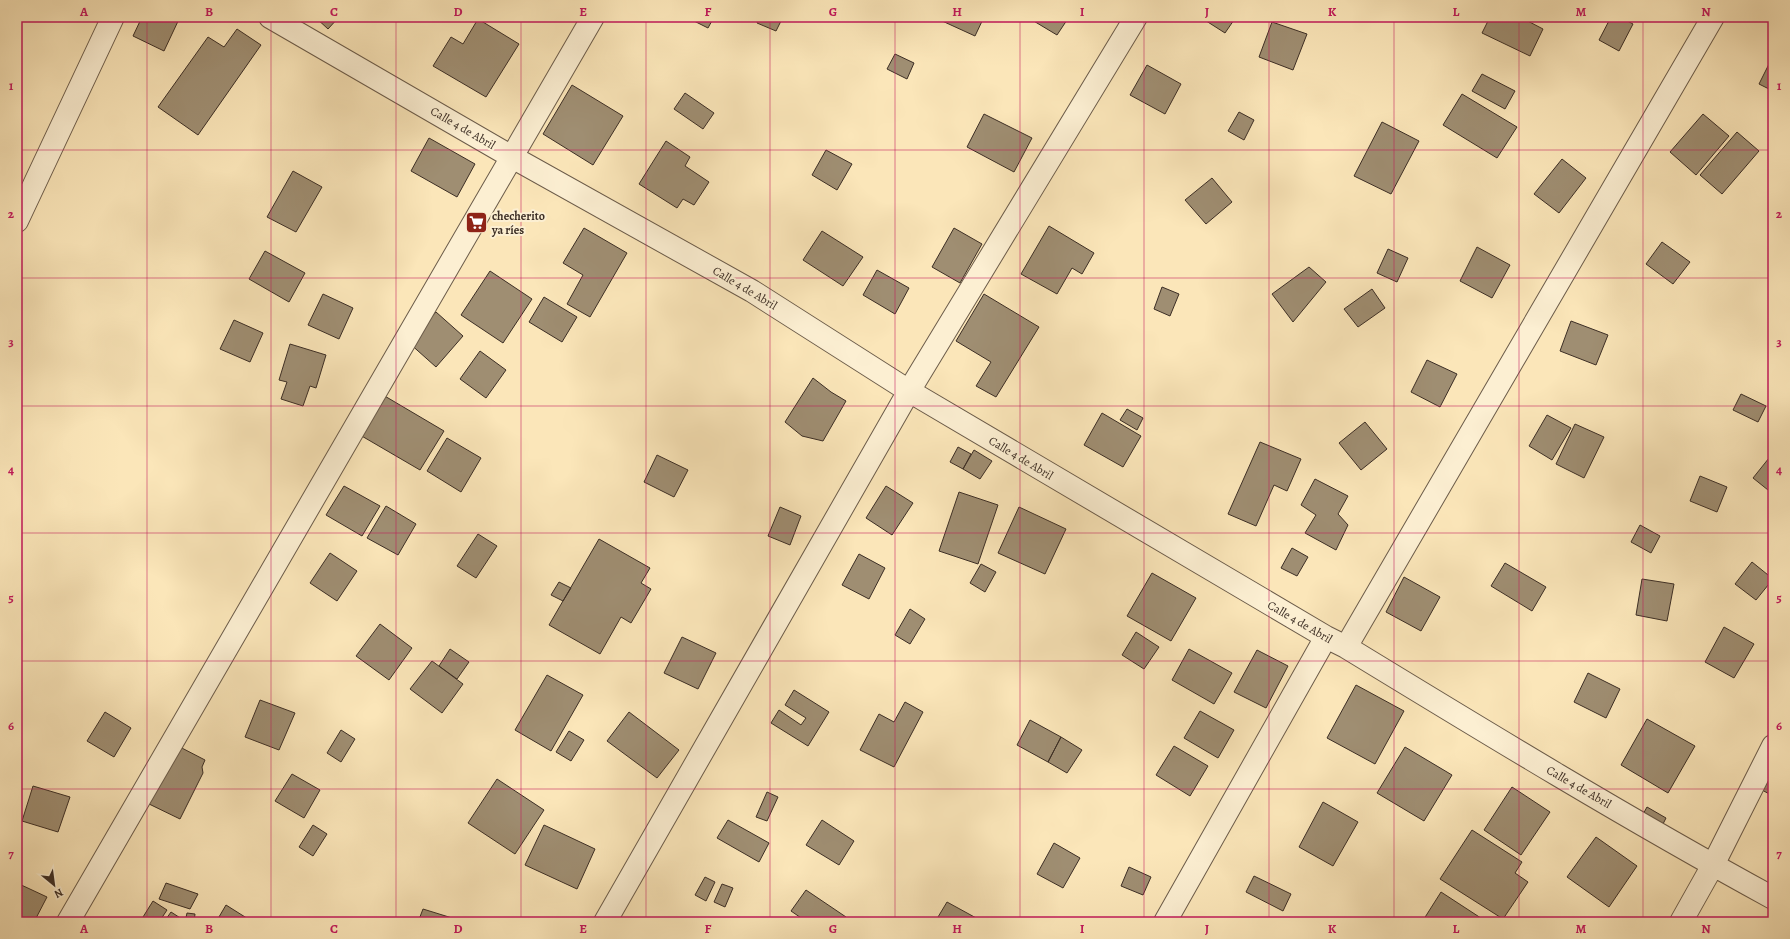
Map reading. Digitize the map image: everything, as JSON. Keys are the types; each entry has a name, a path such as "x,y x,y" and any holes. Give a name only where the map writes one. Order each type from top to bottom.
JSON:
{"street":[{"path":"17,221 113,17"},
{"name":"Calle 4 de Abril","path":"270,17 512,157 752,291 909,392 1346,648 1474,726 1713,865 1773,898"},
{"path":"68,922 593,17"},
{"path":"605,922 909,392 1136,17"},
{"path":"1346,648 1713,17"},
{"path":"1165,922 1326,637"},
{"path":"1681,922 1713,865 1773,746"}],"building":[{"path":"142,17 180,17 164,51 133,36"},
{"path":"315,17 339,17 328,29"},
{"path":"686,17 714,17 708,28"},
{"path":"759,17 783,17 776,31 757,23"},
{"path":"941,17 984,17 975,36 940,20"},
{"path":"1027,17 1069,17 1057,35"},
{"path":"1200,17 1236,17 1225,33"},
{"path":"1490,17 1520,17 1543,29 1530,56 1482,33"},
{"path":"1611,17 1620,17 1633,24 1619,51 1599,40"},
{"path":"478,19 519,44 486,97 433,66 451,37 463,44"},
{"path":"1272,22 1307,34 1293,70 1259,57"},
{"path":"237,29 261,45 198,135 158,107 208,37 224,47"},
{"path":"895,54 914,63 907,79 887,69"},
{"path":"1773,56 1773,91 1759,84"},
{"path":"1147,65 1181,84 1165,114 1130,95"},
{"path":"1482,74 1515,91 1505,109 1472,91"},
{"path":"572,85 623,116 593,165 543,134"},
{"path":"685,93 714,113 703,129 674,109"},
{"path":"1462,94 1517,127 1497,158 1443,125"},
{"path":"1239,112 1254,120 1244,140 1228,131"},
{"path":"984,114 1032,138 1014,172 967,147"},
{"path":"1703,114 1729,136 1696,175 1670,152"},
{"path":"1382,122 1419,141 1391,194 1354,176"},
{"path":"1737,132 1759,151 1722,194 1700,175"},
{"path":"429,138 475,164 457,197 411,171"},
{"path":"666,141 690,157 685,166 709,182 694,205 683,199 677,208 639,184"},
{"path":"826,150 852,164 837,190 812,175"},
{"path":"1562,159 1586,178 1559,213 1534,194"},
{"path":"293,171 322,187 296,232 267,217"},
{"path":"1212,178 1232,202 1206,224 1185,200"},
{"path":"1049,226 1094,253 1082,274 1072,268 1057,294 1021,274"},
{"path":"584,228 627,253 590,317 567,304 583,275 563,263"},
{"path":"954,228 982,244 960,283 932,267"},
{"path":"822,231 863,257 843,286 803,260"},
{"path":"1662,242 1690,262 1673,284 1646,264"},
{"path":"1477,247 1510,265 1492,298 1460,281"},
{"path":"1388,249 1408,258 1397,282 1377,273"},
{"path":"265,251 305,273 289,302 249,279"},
{"path":"1309,267 1326,282 1293,322 1272,294"},
{"path":"877,270 909,288 895,314 863,295"},
{"path":"490,271 532,299 503,343 461,315"},
{"path":"1162,287 1179,294 1170,316 1154,309"},
{"path":"1372,289 1385,308 1358,327 1344,309"},
{"path":"323,294 353,308 339,339 308,325"},
{"path":"984,294 1039,327 996,397 976,386 991,362 956,341"},
{"path":"544,297 577,317 562,342 529,322"},
{"path":"436,312 463,336 436,367 408,342"},
{"path":"234,320 263,333 250,362 220,349"},
{"path":"1571,321 1608,335 1596,365 1560,351"},
{"path":"290,344 326,355 316,388 310,386 303,406 281,399 287,382 279,380"},
{"path":"480,351 506,370 486,398 460,379"},
{"path":"1427,360 1457,374 1440,407 1411,392"},
{"path":"813,378 846,401 823,441 802,436 785,422"},
{"path":"1741,394 1766,406 1758,422 1733,410"},
{"path":"383,395 444,431 420,470 360,435"},
{"path":"1127,409 1143,418 1137,430 1120,420"},
{"path":"1102,413 1141,436 1123,467 1084,445"},
{"path":"1547,415 1571,428 1552,460 1529,446"},
{"path":"1365,422 1387,449 1361,470 1339,443"},
{"path":"1575,424 1604,437 1584,478 1556,464"},
{"path":"447,438 481,458 461,492 427,471"},
{"path":"1260,442 1301,459 1287,491 1274,485 1256,526 1228,514"},
{"path":"958,447 971,454 963,469 950,462"},
{"path":"974,450 992,461 980,479 963,469"},
{"path":"1773,453 1773,494 1753,478"},
{"path":"657,455 688,470 674,497 644,482"},
{"path":"1700,476 1727,487 1717,512 1690,501"},
{"path":"1315,479 1348,496 1338,514 1348,525 1336,550 1305,533 1316,515 1301,505"},
{"path":"344,486 380,506 362,536 326,515"},
{"path":"886,486 913,503 892,535 866,518"},
{"path":"959,492 998,505 978,564 939,551"},
{"path":"386,506 416,524 398,555 367,538"},
{"path":"780,507 801,516 790,545 768,536"},
{"path":"1019,507 1066,529 1045,574 998,553"},
{"path":"1640,525 1660,536 1651,553 1631,542"},
{"path":"478,534 497,546 476,578 457,566"},
{"path":"599,539 650,568 641,583 651,589 631,623 621,617 600,654 549,625"},
{"path":"1292,548 1308,557 1297,576 1281,568"},
{"path":"330,553 357,571 337,601 310,583"},
{"path":"859,554 885,568 869,599 842,585"},
{"path":"1752,562 1773,579 1756,600 1735,584"},
{"path":"1505,563 1546,587 1532,611 1491,586"},
{"path":"981,564 996,572 985,592 970,583"},
{"path":"1152,573 1196,598 1171,641 1127,616"},
{"path":"1404,577 1440,597 1421,631 1386,612"},
{"path":"1642,579 1674,584 1667,621 1636,615"},
{"path":"559,582 571,588 563,601 551,595"},
{"path":"910,609 925,619 910,644 895,635"},
{"path":"380,624 412,648 389,680 356,656"},
{"path":"1724,627 1754,644 1734,678 1705,662"},
{"path":"1136,632 1159,647 1144,669 1122,655"},
{"path":"682,637 716,653 698,689 664,673"},
{"path":"450,649 469,662 457,679 439,666"},
{"path":"1189,649 1232,673 1214,704 1172,680"},
{"path":"1257,650 1288,666 1266,708 1234,692"},
{"path":"432,661 463,684 442,713 410,689"},
{"path":"1588,673 1620,689 1606,718 1574,702"},
{"path":"547,675 583,695 551,751 515,730"},
{"path":"1356,685 1404,711 1375,764 1327,738"},
{"path":"794,690 829,712 808,746 771,723 779,710 801,725 806,718 785,705"},
{"path":"260,700 295,713 279,750 245,737"},
{"path":"905,702 923,712 894,767 860,750 879,714 894,722"},
{"path":"1200,711 1234,730 1218,758 1184,738"},
{"path":"105,712 131,728 114,757 87,741"},
{"path":"629,712 679,750 657,778 607,741"},
{"path":"1647,719 1695,746 1668,793 1621,765"},
{"path":"1030,720 1061,737 1048,762 1017,745"},
{"path":"341,730 355,739 341,762 327,753"},
{"path":"569,731 584,740 571,761 556,752"},
{"path":"1061,737 1082,750 1067,773 1048,762"},
{"path":"176,745 205,760 202,767 203,773 180,819 147,803"},
{"path":"1174,746 1208,766 1190,796 1156,775"},
{"path":"1405,747 1452,775 1424,821 1377,793"},
{"path":"1773,771 1773,796 1762,790"},
{"path":"292,774 320,790 304,818 275,801"},
{"path":"497,779 544,810 515,854 468,823"},
{"path":"33,786 70,797 58,832 22,821"},
{"path":"1512,787 1550,812 1521,855 1484,830"},
{"path":"767,792 778,797 767,821 756,817"},
{"path":"1323,802 1358,822 1333,866 1299,847"},
{"path":"1647,807 1666,818 1662,826 1642,816"},
{"path":"728,820 769,843 759,862 717,838"},
{"path":"822,820 854,841 839,865 806,845"},
{"path":"313,825 327,834 313,856 299,847"},
{"path":"544,825 595,849 577,889 525,865"},
{"path":"1472,830 1522,862 1515,873 1528,882 1503,919 1440,879"},
{"path":"1596,837 1637,866 1609,907 1567,877"},
{"path":"1054,843 1080,858 1063,888 1037,874"},
{"path":"1129,867 1151,877 1143,895 1121,886"},
{"path":"1254,876 1291,894 1283,911 1246,892"},
{"path":"705,877 715,882 706,901 695,895"},
{"path":"17,883 47,897 34,922 17,921"},
{"path":"166,883 198,894 190,909 159,899"},
{"path":"722,884 733,888 725,907 714,902"},
{"path":"806,890 846,917 842,922 807,922 791,911"},
{"path":"1441,892 1487,922 1422,922"},
{"path":"153,901 167,910 159,922 151,922 143,917"},
{"path":"947,902 978,919 977,922 935,922"},
{"path":"226,905 253,922 216,922"},
{"path":"423,909 465,922 418,922"},
{"path":"171,912 185,921 164,922"},
{"path":"187,913 195,914 194,922 185,922"}],"place":[{"name":"checherito ya ríes","path":"476,223"}]}
